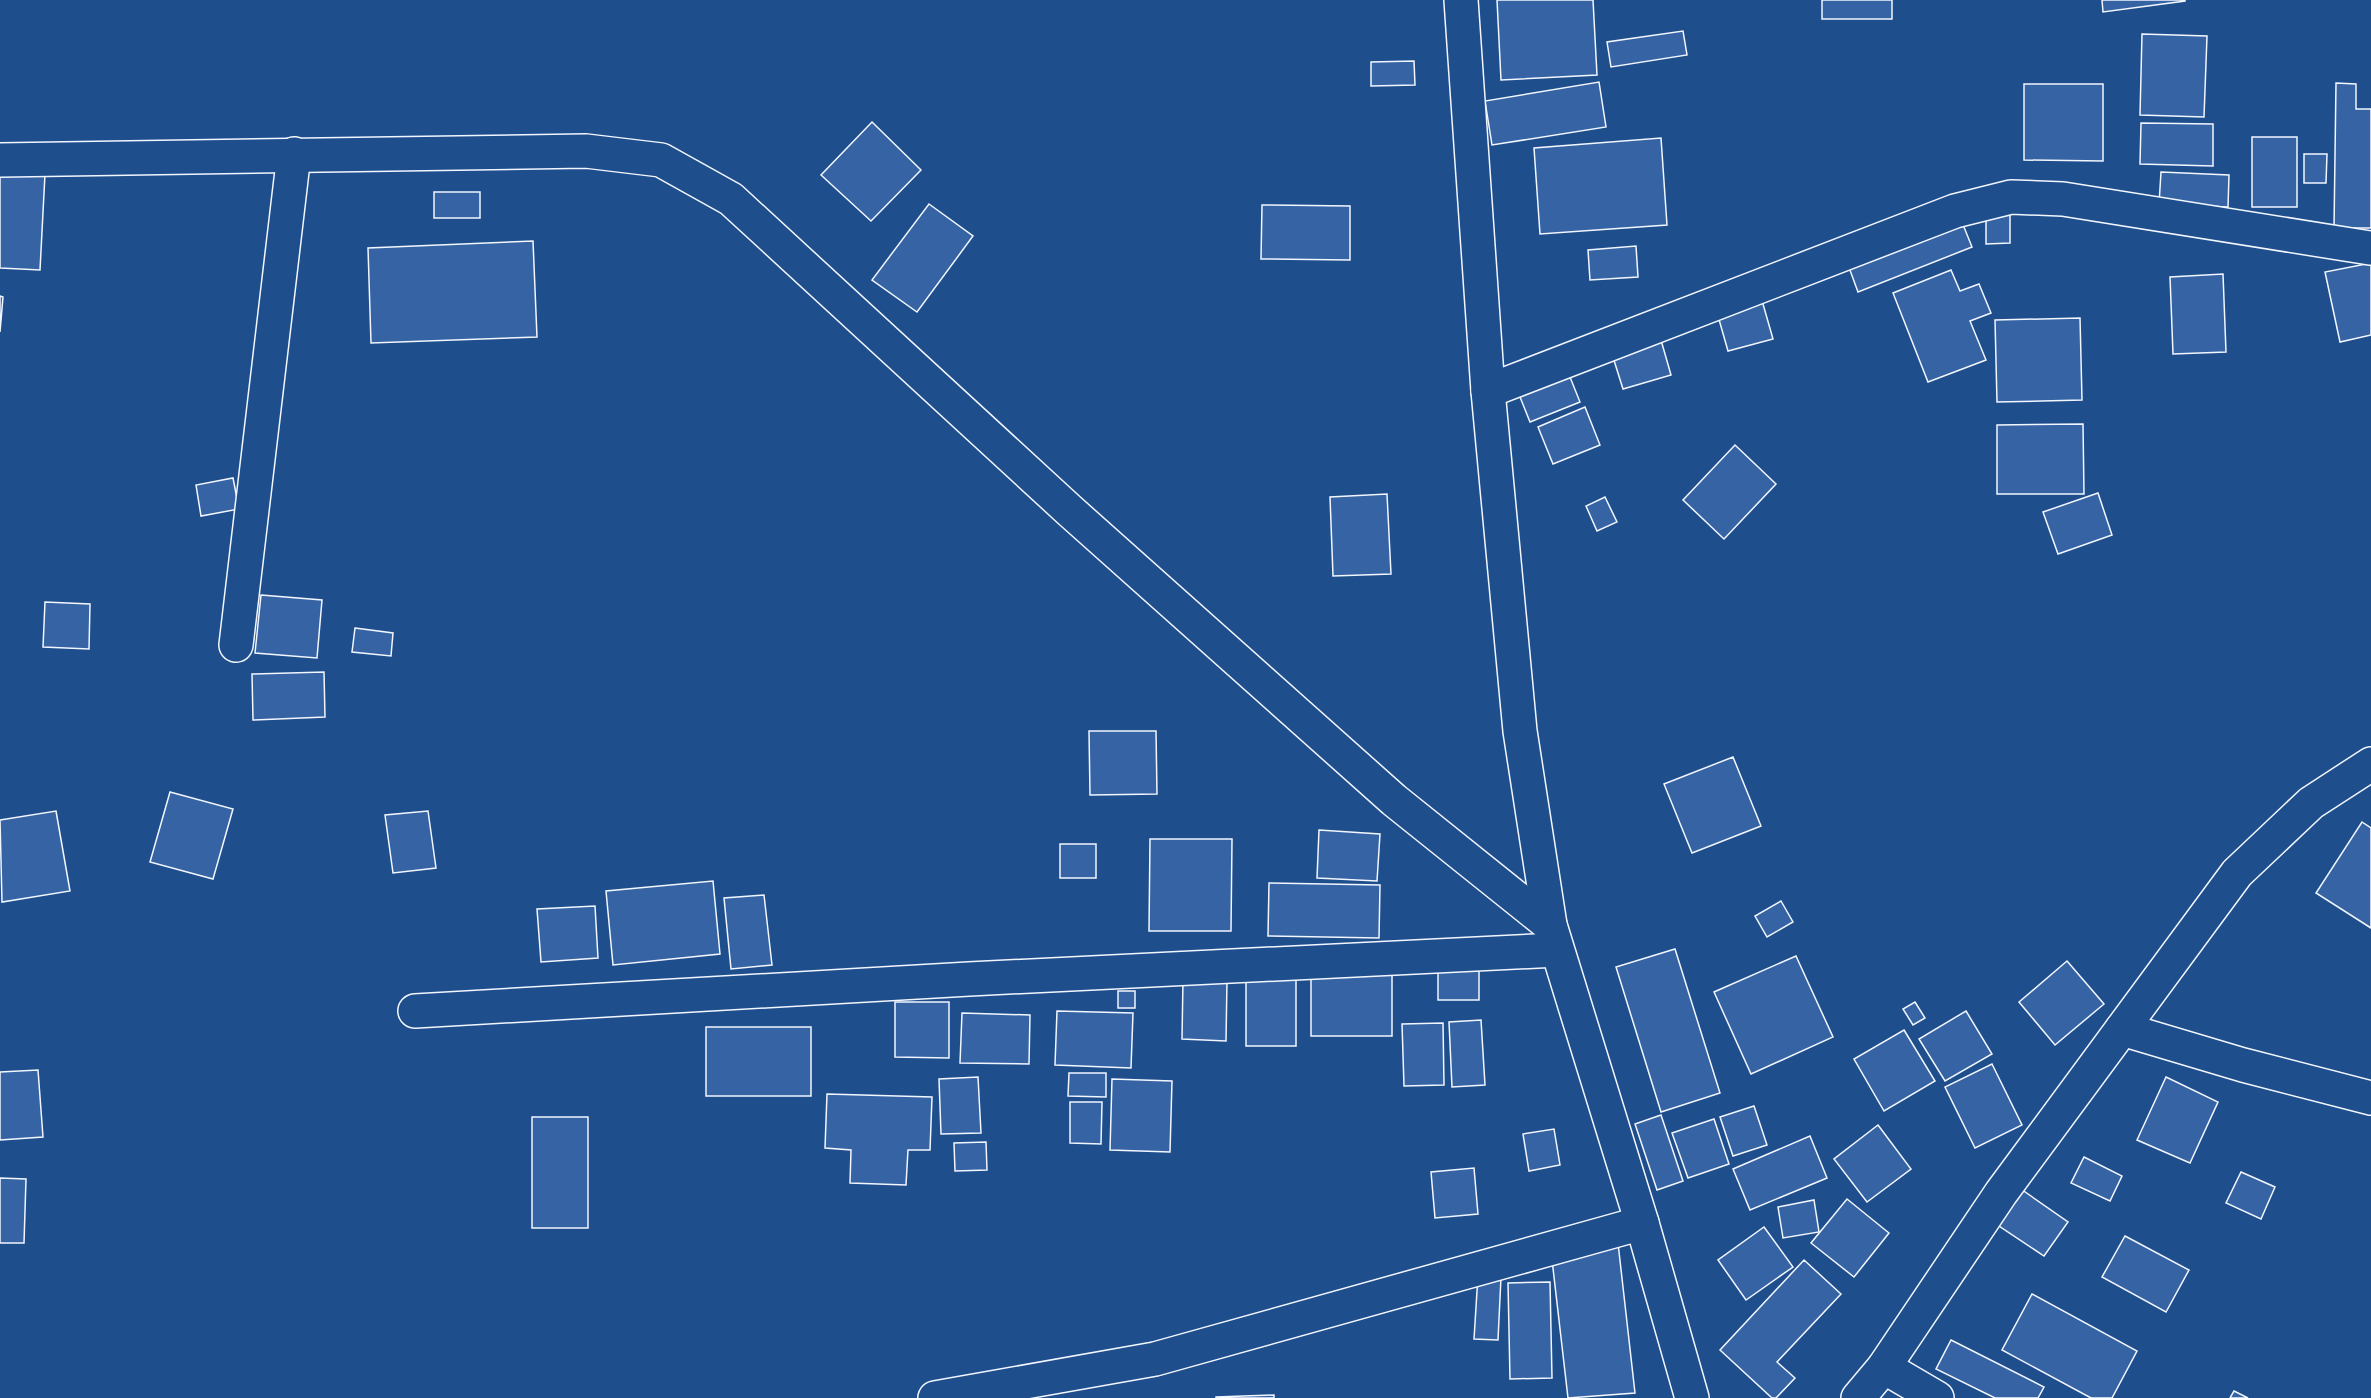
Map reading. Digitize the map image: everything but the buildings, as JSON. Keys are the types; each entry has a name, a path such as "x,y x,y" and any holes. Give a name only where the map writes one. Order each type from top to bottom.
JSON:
{"street":[{"path":"1461,0 1488,391 1520,731 1554,937 1642,1223 1692,1398"},
{"path":"0,160 586,150 661,160 731,199 1069,510 1394,800 1554,937"},
{"path":"236,645 294,154"},
{"path":"1488,391 1955,211 2011,197 2063,199 2370,248"},
{"path":"1858,1398 1884,1367 2001,1193 2237,873 2311,803 2371,764"},
{"path":"415,1011 969,979 1554,937"},
{"path":"2122,1029 2243,1065 2371,1098"},
{"path":"935,1398 1155,1359 1642,1223"},
{"path":"1884,1367 1937,1398"}]}
